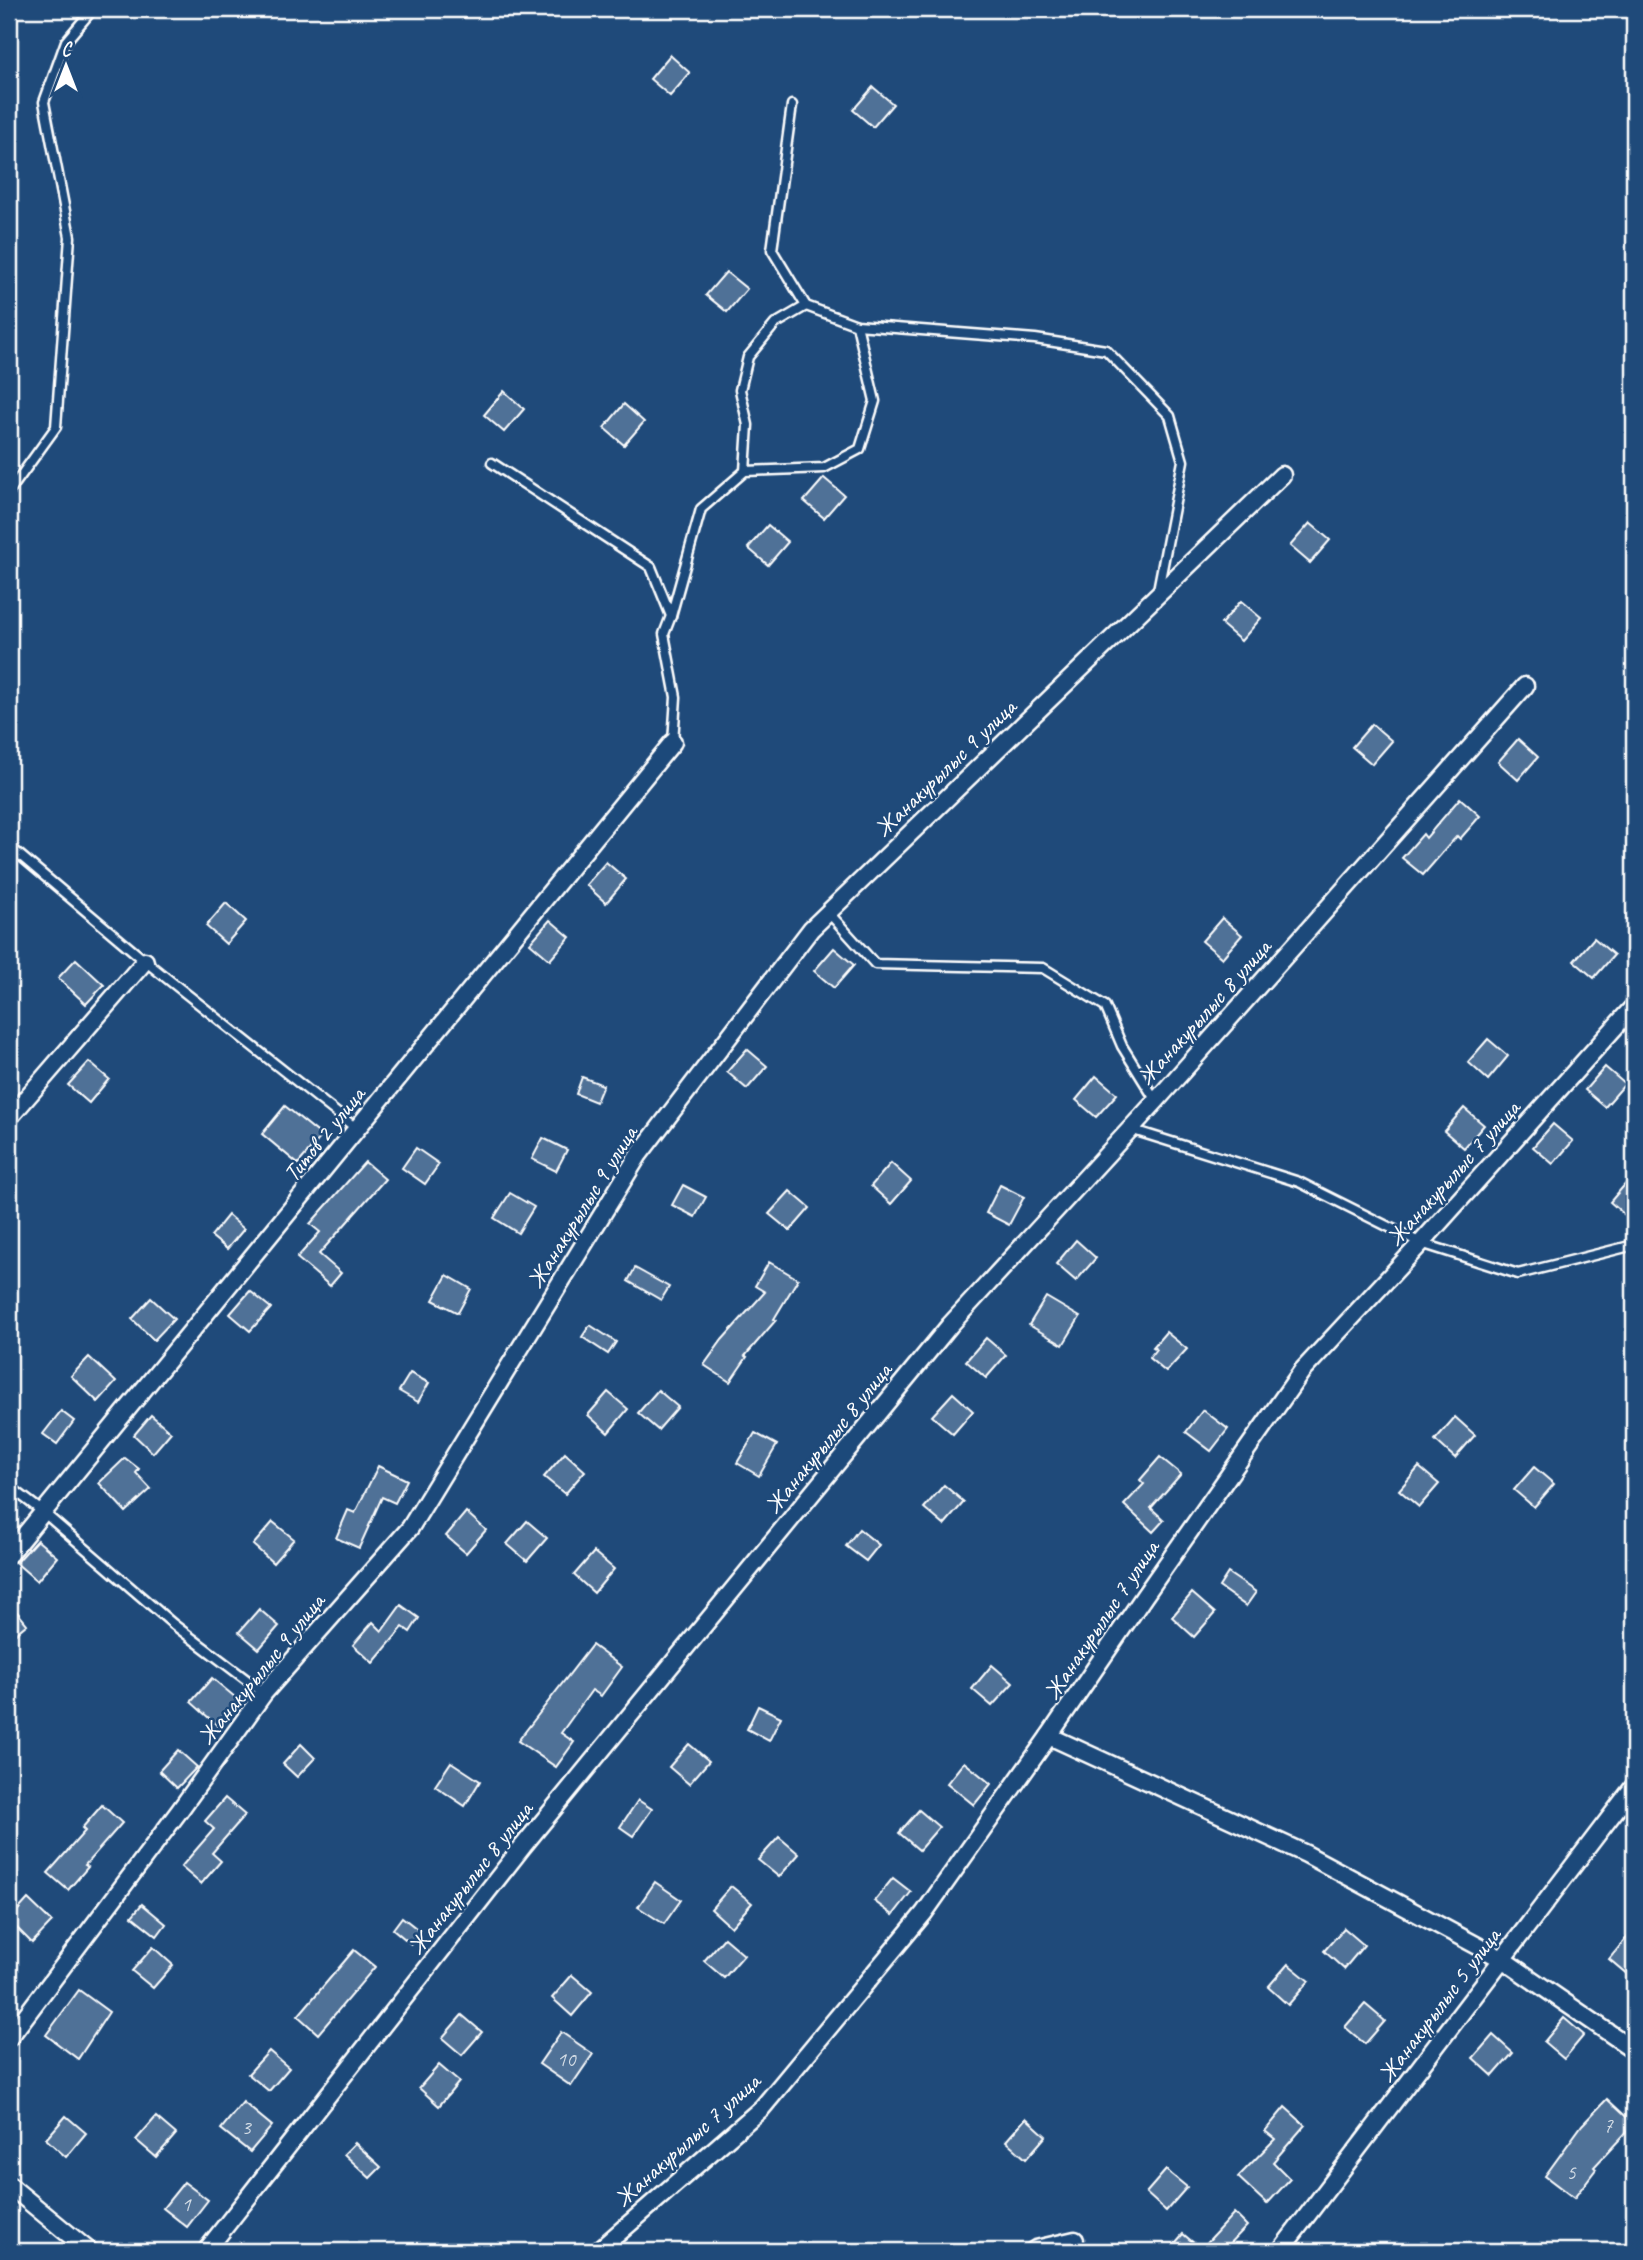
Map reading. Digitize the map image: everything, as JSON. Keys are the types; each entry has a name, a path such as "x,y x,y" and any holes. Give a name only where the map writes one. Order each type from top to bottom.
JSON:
{"street":[{"name":"Жанакурылыс 9 улица","path":"9,2038 264,1693 410,1528 638,1156 811,929 1282,475"},
{"name":"Жанакурылыс 8 улица","path":"206,2251 523,1846 950,1325 1156,1101 1525,686"},
{"name":"Титов 2 улица","path":"9,1554 673,742"},
{"path":"9,1118 145,961"},
{"name":"Жанакурылыс 7 улица","path":"598,2251 762,2108 924,1913 1301,1371 1421,1243 1634,1006"},
{"path":"1049,1736 1306,1854 1503,1959 1634,2050"},
{"name":"Жанакурылыс 5 улица","path":"1280,2251 1634,1786"},
{"path":"9,2185 89,2251"},
{"path":"1033,2251 1075,2240"}],"lane":[{"path":"9,492 56,426 70,237 44,102 66,41 93,9"},
{"path":"792,105 772,250 806,306 857,325 1035,340 1106,350 1170,416 1183,461 1156,597"},
{"path":"745,471 748,425 740,390 748,358 775,324 806,306"},
{"path":"673,742 676,697 664,634 701,509 745,471 824,468 860,449 875,401 857,325"},
{"path":"492,463 650,567 671,616"},
{"path":"9,846 145,961 357,1130"},
{"path":"828,912 875,964 1043,968 1105,1006 1122,1046 1156,1101"},
{"path":"1130,1129 1299,1182 1421,1243 1518,1274 1634,1245"},
{"path":"9,1486 44,1512 173,1624 264,1693"}],"building":[{"path":"670,55 690,73 670,96 650,79"},
{"path":"873,87 893,104 873,127 853,110"},
{"path":"726,272 747,289 727,312 706,295"},
{"path":"504,391 524,409 504,432 484,415"},
{"path":"624,404 644,422 624,445 604,428"},
{"path":"824,478 844,495 824,518 804,501"},
{"path":"1310,523 1330,540 1310,563 1290,546"},
{"path":"768,525 788,542 768,565 748,548"},
{"path":"1241,601 1261,618 1241,641 1221,624"},
{"path":"1372,724 1392,741 1372,764 1352,747"},
{"path":"1518,739 1538,757 1518,780 1498,762"},
{"path":"1460,798 1480,816 1460,839 1457,836 1423,875 1402,858 1423,834 1426,838"},
{"path":"606,862 626,879 606,903 586,885"},
{"path":"226,903 246,921 226,944 206,926"},
{"path":"1222,918 1242,935 1222,958 1202,941"},
{"path":"550,920 570,937 550,960 530,943"},
{"path":"1594,938 1614,955 1594,978 1574,961"},
{"path":"834,948 854,965 834,988 814,971"},
{"path":"76,959 104,985 86,1004 58,978"},
{"path":"1488,1039 1508,1056 1488,1080 1468,1062"},
{"path":"747,1049 767,1066 747,1089 727,1072"},
{"path":"89,1062 109,1079 89,1103 68,1085"},
{"path":"1605,1067 1625,1084 1605,1107 1585,1090"},
{"path":"1096,1076 1117,1094 1096,1117 1076,1100"},
{"path":"582,1077 603,1085 596,1102 576,1094"},
{"path":"285,1106 322,1136 298,1164 262,1134"},
{"path":"1464,1108 1484,1125 1464,1148 1444,1131"},
{"path":"1553,1124 1573,1141 1553,1164 1533,1147"},
{"path":"543,1138 567,1150 556,1171 532,1159"},
{"path":"416,1148 439,1164 425,1184 402,1168"},
{"path":"365,1162 385,1179 319,1254 341,1273 330,1286 297,1258 320,1232 310,1224"},
{"path":"891,1163 911,1181 891,1204 871,1186"},
{"path":"1634,1174 1634,1223 1610,1202"},
{"path":"683,1185 706,1197 695,1217 672,1205"},
{"path":"1000,1185 1024,1197 1009,1225 986,1213"},
{"path":"790,1191 810,1208 790,1231 769,1214"},
{"path":"510,1193 534,1207 518,1233 494,1218"},
{"path":"228,1215 244,1229 227,1249 211,1236"},
{"path":"1076,1240 1096,1258 1076,1281 1056,1264"},
{"path":"769,1262 798,1279 774,1319 776,1320 745,1356 747,1357 730,1382 704,1365 722,1340 765,1292 755,1286"},
{"path":"635,1268 669,1287 661,1300 628,1281"},
{"path":"447,1275 471,1289 458,1313 433,1300"},
{"path":"250,1291 271,1308 250,1331 230,1314"},
{"path":"1046,1297 1080,1317 1063,1345 1029,1325"},
{"path":"151,1298 174,1319 154,1340 132,1319"},
{"path":"590,1325 616,1342 608,1354 582,1337"},
{"path":"1166,1332 1187,1349 1166,1372 1149,1358 1156,1349 1153,1347"},
{"path":"986,1338 1006,1355 986,1378 966,1361"},
{"path":"89,1357 116,1382 98,1402 71,1376"},
{"path":"410,1373 429,1383 418,1402 399,1391"},
{"path":"658,1390 678,1407 658,1430 638,1413"},
{"path":"608,1392 628,1409 608,1433 588,1415"},
{"path":"953,1393 973,1411 953,1434 932,1416"},
{"path":"1203,1410 1228,1429 1211,1451 1186,1432"},
{"path":"61,1411 74,1421 57,1444 43,1434"},
{"path":"151,1415 171,1432 153,1453 134,1435"},
{"path":"1455,1417 1475,1435 1455,1458 1435,1440"},
{"path":"755,1433 777,1445 759,1476 737,1463"},
{"path":"565,1453 585,1471 565,1494 544,1477"},
{"path":"1160,1457 1181,1474 1151,1508 1164,1520 1153,1532 1124,1505 1144,1484 1140,1480"},
{"path":"125,1458 139,1469 136,1473 151,1489 126,1512 99,1483"},
{"path":"378,1466 407,1480 395,1503 382,1497 359,1548 336,1538 348,1510 355,1513"},
{"path":"1419,1467 1439,1484 1419,1507 1399,1490"},
{"path":"1534,1467 1554,1484 1534,1507 1514,1490"},
{"path":"944,1485 964,1502 944,1525 924,1508"},
{"path":"466,1512 486,1530 466,1553 446,1536"},
{"path":"527,1521 547,1538 527,1561 507,1544"},
{"path":"273,1522 294,1539 273,1563 253,1545"},
{"path":"859,1529 879,1545 866,1561 846,1546"},
{"path":"37,1540 57,1557 37,1581 16,1563"},
{"path":"594,1552 614,1569 594,1593 574,1575"},
{"path":"1228,1573 1256,1592 1246,1606 1219,1587"},
{"path":"1192,1593 1215,1613 1194,1637 1172,1617"},
{"path":"9,1602 27,1624 9,1639"},
{"path":"401,1605 419,1618 410,1632 403,1627 373,1663 353,1645 373,1622 382,1631"},
{"path":"259,1609 279,1626 259,1649 239,1632"},
{"path":"592,1645 622,1667 601,1696 592,1690 561,1733 574,1742 556,1767 518,1741"},
{"path":"992,1665 1013,1683 992,1706 972,1689"},
{"path":"212,1678 241,1702 219,1727 191,1702"},
{"path":"758,1706 781,1717 769,1741 747,1729"},
{"path":"301,1744 315,1758 297,1777 283,1764"},
{"path":"689,1744 709,1761 689,1784 669,1767"},
{"path":"178,1750 197,1767 177,1788 159,1771"},
{"path":"451,1762 480,1781 465,1806 435,1786"},
{"path":"964,1762 991,1784 974,1805 947,1783"},
{"path":"225,1798 245,1815 212,1853 221,1861 201,1884 181,1867 214,1829 205,1821"},
{"path":"638,1800 652,1809 633,1836 620,1827"},
{"path":"102,1805 122,1823 85,1865 88,1867 68,1890 48,1873 85,1831 82,1828"},
{"path":"919,1810 939,1827 919,1850 899,1833"},
{"path":"779,1837 799,1854 779,1877 758,1860"},
{"path":"893,1878 911,1892 893,1915 874,1901"},
{"path":"655,1882 681,1900 664,1924 638,1907"},
{"path":"731,1886 752,1903 731,1927 711,1909"},
{"path":"28,1899 52,1922 32,1943 9,1920"},
{"path":"142,1904 166,1924 157,1936 132,1916"},
{"path":"402,1917 421,1932 411,1944 393,1929"},
{"path":"1344,1928 1364,1945 1344,1969 1324,1951"},
{"path":"1634,1929 1634,1980 1609,1959"},
{"path":"724,1938 744,1955 724,1978 704,1961"},
{"path":"153,1947 173,1965 153,1988 132,1971"},
{"path":"354,1950 375,1967 318,2034 298,2016"},
{"path":"1288,1964 1309,1981 1288,2005 1268,1987"},
{"path":"572,1975 592,1992 572,2016 552,1998"},
{"path":"79,1990 109,2012 78,2059 46,2035"},
{"path":"1365,2004 1385,2021 1365,2044 1345,2027"},
{"path":"462,2015 482,2032 462,2055 442,2038"},
{"path":"1564,2018 1584,2035 1564,2059 1544,2042"},
{"path":"561,2032 593,2054 571,2086 539,2064"},
{"path":"1493,2035 1513,2053 1493,2076 1473,2058"},
{"path":"269,2051 289,2068 269,2091 248,2074"},
{"path":"439,2065 459,2082 439,2106 419,2088"},
{"path":"1607,2099 1634,2124 1594,2167 1596,2169 1574,2198 1545,2176 1582,2125"},
{"path":"243,2102 272,2126 250,2152 221,2129"},
{"path":"1285,2107 1305,2125 1273,2162 1290,2179 1267,2204 1238,2177 1275,2139 1265,2131"},
{"path":"66,2116 86,2133 66,2157 46,2139"},
{"path":"156,2117 176,2134 156,2157 136,2140"},
{"path":"1026,2118 1046,2136 1026,2159 1006,2141"},
{"path":"355,2143 381,2167 370,2178 344,2154"},
{"path":"1166,2170 1187,2187 1166,2211 1146,2193"},
{"path":"184,2182 208,2200 187,2227 163,2208"},
{"path":"1234,2213 1247,2226 1223,2251 1168,2251 1183,2234 1201,2249"}]}
